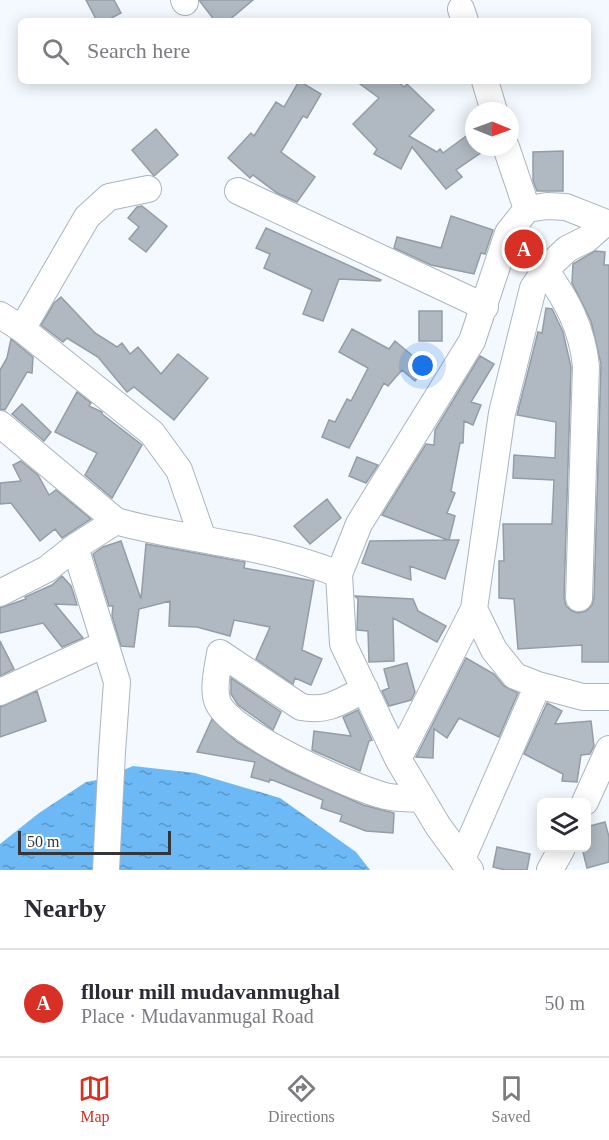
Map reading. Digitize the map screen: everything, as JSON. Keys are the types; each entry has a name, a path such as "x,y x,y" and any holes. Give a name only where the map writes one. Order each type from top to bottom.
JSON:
{"street":[{"path":"486,84 492,102"},
{"path":"509,156 527,209"},
{"path":"22,329 87,217 109,197 148,189"},
{"path":"237,190 485,308"},
{"path":"466,864 438,826 398,759 343,644 339,574 359,524 472,341 485,308 508,233 527,209 547,206 566,207 607,223"},
{"path":"398,759 474,609 502,412 533,288 545,270 567,249 587,239 607,223"},
{"path":"545,270 565,298 584,344 586,366 579,598"},
{"path":"0,315 22,329 152,433 179,470 203,539"},
{"path":"6,436 116,521 141,529 203,539 309,563 339,574"},
{"path":"0,593 47,569 75,547 116,521"},
{"path":"75,547 117,682 106,870"},
{"path":"474,609 494,650 515,676 538,685 583,697 609,698"},
{"path":"0,692 105,644"},
{"path":"365,689 329,707 316,710 301,707 220,652 216,684 217,701 226,716 288,756 349,784 388,797 422,799"},
{"path":"466,864 538,685"},
{"path":"596,793 609,749"},
{"path":"550,870 559,852"}],"water":[{"path":"133,766 195,773 280,798 356,852 370,870 0,870 0,844 39,813 86,782 102,779"}],"building":[{"path":"86,0 114,0 121,13 112,18 95,18"},
{"path":"199,0 253,0 232,18 213,18"},
{"path":"297,84 304,84 321,94 307,118 303,116 281,152 315,177 297,202 277,193 253,175 250,178 228,158 251,133 254,136 276,102 284,107"},
{"path":"360,84 400,84 404,87 407,84 434,110 409,136 437,152 440,149 443,153 465,137 465,156 476,156 456,170 462,177 446,189 412,147 401,169 374,154 377,149 353,124 379,98"},
{"path":"156,129 178,155 154,176 132,150"},
{"path":"563,151 563,191 537,191 533,181 533,152"},
{"path":"142,206 167,226 146,252 129,239 139,227 128,218 137,207"},
{"path":"451,216 493,230 485,254 481,253 474,274 431,265 394,248 397,237 441,248"},
{"path":"266,228 381,280 339,279 323,321 303,314 312,290 264,268 270,254 256,248"},
{"path":"528,232 540,237 530,264 515,260 521,240"},
{"path":"595,251 605,252 604,265 609,265 609,662 582,662 582,645 518,649 514,599 499,598 499,561 504,561 503,524 552,524 554,480 513,478 514,455 555,458 556,422 517,415 538,332 542,333 546,308 552,309 563,332 571,367 564,598 566,606 578,613 586,611 592,605 594,598 601,364 591,321 572,283 573,264"},
{"path":"61,297 95,333 117,347 122,343 130,354 138,347 161,374 178,354 208,378 174,420 134,387 127,392 98,357 67,338 63,342 41,325 54,303"},
{"path":"419,311 442,311 442,341 419,341"},
{"path":"352,329 389,349 395,341 426,367 415,381 402,370 388,386 384,383 349,448 322,437 329,420 335,422 347,399 351,401 368,368 339,352"},
{"path":"11,339 33,357 32,373 27,372 5,410 0,409 0,370 7,358"},
{"path":"480,356 494,364 471,402 481,405 473,425 464,421 463,443 460,443 451,491 455,493 447,513 455,516 449,540 459,540 445,579 410,566 411,580 362,563 370,541 448,540 382,515 426,444 434,445 435,430"},
{"path":"77,392 91,403 89,406 102,412 142,445 112,498 85,475 97,453 55,432"},
{"path":"22,404 51,432 44,441 12,414"},
{"path":"357,457 378,465 366,483 349,476"},
{"path":"21,461 38,475 49,495 56,490 91,519 62,538 55,529 40,541 11,503 0,504 0,483 21,481 13,465"},
{"path":"327,499 341,518 310,544 294,526"},
{"path":"121,541 141,599 146,544 245,562 244,568 314,581 302,650 322,659 311,685 295,678 293,684 256,659 270,627 234,620 230,636 197,627 169,626 170,601 139,609 134,647 121,646 112,616 113,606 109,606 93,554 103,547"},
{"path":"62,576 71,586 77,605 55,604 83,638 62,647 43,623 0,633 0,608 26,599 25,597 52,585"},
{"path":"355,596 413,599 418,611 446,626 437,642 393,618 394,661 369,662 368,631 357,630 358,599"},
{"path":"0,641 14,669 0,676"},
{"path":"466,658 494,674 504,686 518,693 499,737 459,718 447,738 434,729 433,758 416,757"},
{"path":"407,663 415,692 411,700 389,706 382,691 389,688 384,669"},
{"path":"231,678 281,712 273,730 238,705 231,694"},
{"path":"37,691 46,721 0,737 0,707"},
{"path":"547,703 562,711 555,724 591,721 594,746 590,754 581,755 577,782 562,781 563,774 524,754"},
{"path":"358,710 372,740 369,741 360,771 312,750 314,731 351,736 343,717"},
{"path":"212,719 237,742 287,771 363,805 394,813 393,833 366,831 340,821 342,815 321,808 323,800 270,779 269,782 251,777 255,762 197,752"},
{"path":"605,822 609,837 609,862 587,868 583,852 591,852 591,826"},
{"path":"497,847 530,854 527,870 505,870 493,867"}],"place":[{"name":"fllour mill mudavanmughal","path":"524,249"}]}
